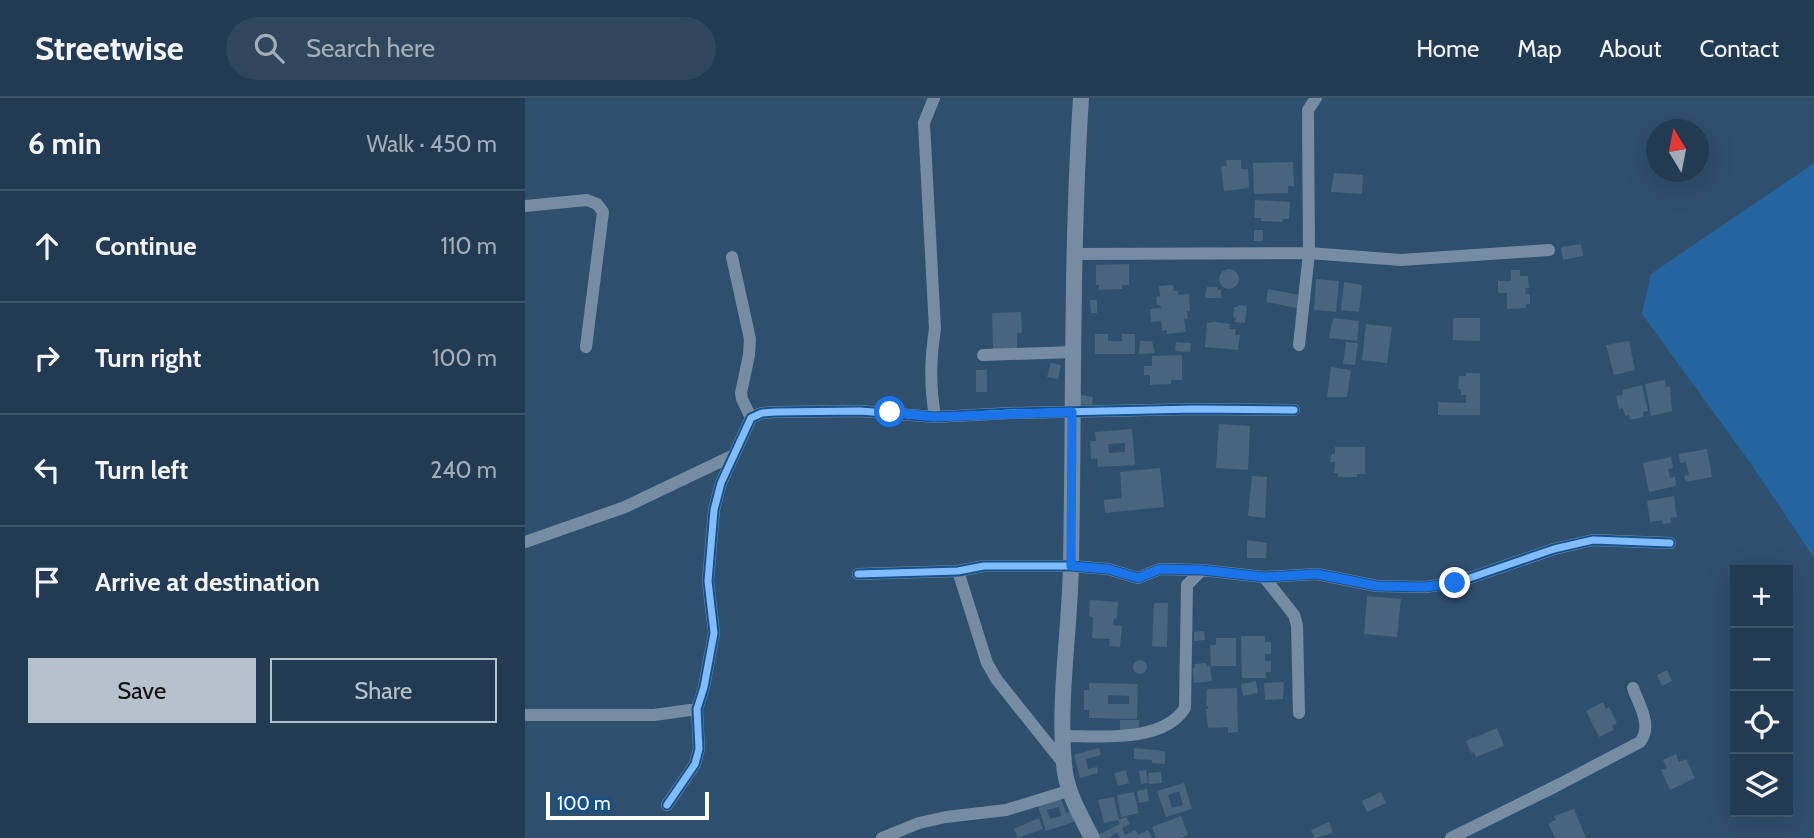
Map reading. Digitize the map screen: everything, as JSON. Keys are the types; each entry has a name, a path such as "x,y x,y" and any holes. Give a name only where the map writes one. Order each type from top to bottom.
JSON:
{"street":[{"path":"934,98 924,123 935,330 930,360 930,384 935,417"},
{"path":"1081,98 1073,254 1071,566 1064,673 1064,764 1069,791 1092,838"},
{"path":"1299,345 1309,253 1308,110 1316,98"},
{"path":"525,206 587,201 597,204 603,212 586,347"},
{"path":"1073,254 1309,253 1401,260 1549,250"},
{"path":"732,257 750,339 741,393 751,418"},
{"path":"983,355 1073,352"},
{"path":"667,805 695,764 699,749 697,709 714,633 708,581 714,510 721,483 751,418 762,413 775,412 860,411 935,417 1072,412 1294,410"},
{"path":"525,542 625,507 734,455"},
{"path":"858,574 958,571 984,566 1071,566 1108,569 1138,578 1160,569 1202,570 1264,577 1317,574 1377,586 1425,587 1455,583 1554,549 1593,540 1670,543"},
{"path":"1064,736 1130,736 1152,731 1180,716 1185,708 1187,585 1202,570"},
{"path":"958,571 987,663 1004,689 1064,764"},
{"path":"1264,577 1294,615 1297,625 1299,713"},
{"path":"1451,838 1640,742 1646,735 1646,724 1633,688"},
{"path":"525,715 655,715 697,709"},
{"path":"883,838 919,823 1006,810 1069,791"}],"shaded area":[{"path":"1814,163 1814,558 1749,461 1642,314 1651,274"}],"building":[{"path":"1226,160 1241,160 1241,169 1248,169 1249,188 1224,191 1221,166 1227,166"},
{"path":"1293,162 1294,186 1288,186 1288,193 1254,194 1253,163"},
{"path":"1334,173 1363,175 1362,194 1331,192"},
{"path":"1255,200 1290,202 1289,219 1283,219 1282,222 1254,218"},
{"path":"1254,230 1263,230 1263,241 1254,241"},
{"path":"1581,244 1583,256 1563,260 1561,247"},
{"path":"1129,264 1129,285 1122,285 1122,289 1099,290 1099,285 1096,285 1096,265"},
{"path":"1229,269 1236,272 1239,279 1236,286 1229,289 1222,286 1219,279 1222,272"},
{"path":"1511,270 1520,270 1520,276 1528,276 1529,288 1525,288 1526,294 1530,294 1530,304 1526,304 1526,308 1507,309 1507,293 1498,293 1498,281 1511,281"},
{"path":"1316,279 1339,281 1336,312 1314,310"},
{"path":"1344,282 1362,285 1359,312 1341,310"},
{"path":"1173,285 1178,295 1189,294 1190,311 1187,311 1188,318 1184,319 1186,332 1167,334 1167,330 1162,331 1161,321 1151,322 1150,309 1161,308 1157,305 1156,297 1160,296 1159,286"},
{"path":"1207,287 1218,287 1218,290 1221,290 1221,298 1205,298"},
{"path":"1268,289 1300,295 1297,308 1266,302"},
{"path":"1090,300 1097,300 1097,313 1091,313"},
{"path":"1247,306 1245,323 1235,322 1236,318 1233,317 1234,307"},
{"path":"1021,312 1022,333 1017,333 1017,350 993,350 992,313"},
{"path":"1333,318 1359,321 1357,341 1329,338"},
{"path":"1453,318 1480,318 1480,341 1453,340"},
{"path":"1207,323 1230,324 1229,329 1236,329 1235,335 1240,335 1238,350 1205,347"},
{"path":"1366,324 1392,327 1387,363 1362,360"},
{"path":"1095,334 1108,334 1108,341 1122,341 1122,334 1135,334 1135,354 1095,354"},
{"path":"1140,341 1152,341 1155,353 1139,354"},
{"path":"1629,341 1635,370 1614,375 1606,345"},
{"path":"1176,342 1191,343 1190,352 1175,351"},
{"path":"1346,342 1358,343 1355,365 1343,364"},
{"path":"1182,355 1182,380 1171,380 1171,384 1150,385 1150,375 1144,375 1144,366 1152,366 1152,356"},
{"path":"1051,363 1061,365 1058,379 1047,377"},
{"path":"1331,367 1351,370 1347,397 1327,397"},
{"path":"976,370 987,370 987,392 976,392"},
{"path":"1466,373 1480,373 1480,415 1438,415 1438,402 1466,403 1466,395 1461,395 1461,389 1458,389 1459,376 1466,376"},
{"path":"1665,380 1666,387 1670,386 1672,411 1651,416 1645,384"},
{"path":"1642,385 1648,411 1643,412 1644,417 1630,420 1629,415 1625,416 1623,408 1619,409 1616,396 1623,395 1622,390"},
{"path":"1081,395 1093,397 1092,405 1080,404"},
{"path":"1219,424 1250,426 1248,470 1216,468"},
{"path":"1132,429 1135,465 1098,467 1097,458 1091,459 1090,441 1096,441 1095,432","holes":["1125,443 1125,452 1109,453 1108,444"]},
{"path":"1335,447 1365,447 1365,474 1338,477 1338,473 1334,473 1335,462 1330,462 1331,454 1335,454"},
{"path":"1707,449 1712,477 1686,482 1684,476 1689,475 1686,462 1680,463 1679,454"},
{"path":"1671,457 1673,468 1668,469 1670,478 1675,477 1676,486 1649,492 1643,463"},
{"path":"1160,468 1164,507 1105,513 1104,500 1122,498 1120,472"},
{"path":"1252,476 1267,477 1265,518 1248,516"},
{"path":"1674,496 1677,517 1670,518 1671,523 1663,524 1662,520 1650,522 1647,501"},
{"path":"1247,540 1267,543 1266,558 1247,558"},
{"path":"1367,596 1401,599 1397,637 1364,634"},
{"path":"1090,600 1118,602 1117,619 1114,618 1113,625 1122,626 1120,647 1109,646 1110,639 1092,638 1093,617 1089,616"},
{"path":"1154,603 1168,603 1167,647 1152,646"},
{"path":"1204,631 1205,640 1194,641 1194,632"},
{"path":"1241,636 1265,636 1265,642 1271,642 1271,654 1265,654 1265,661 1271,661 1271,672 1266,672 1266,678 1242,678"},
{"path":"1216,638 1236,638 1236,666 1211,666 1210,645 1216,645"},
{"path":"1140,660 1145,662 1145,672 1140,674 1135,672 1133,667 1135,662"},
{"path":"1206,663 1207,667 1210,666 1212,681 1194,683 1195,664"},
{"path":"1667,670 1672,681 1662,686 1657,675"},
{"path":"1256,681 1258,693 1243,696 1241,684"},
{"path":"1284,682 1283,699 1265,700 1264,683"},
{"path":"1089,683 1138,684 1137,719 1089,718 1089,710 1084,710 1084,690 1089,690","holes":["1108,695 1129,696 1129,704 1108,704"]},
{"path":"1237,688 1238,732 1228,733 1228,727 1208,728 1207,689"},
{"path":"1603,702 1606,709 1609,707 1617,723 1612,726 1614,730 1599,737 1586,711"},
{"path":"1120,720 1139,720 1139,730 1120,730"},
{"path":"1497,728 1504,746 1476,757 1474,752 1471,753 1466,741"},
{"path":"1099,748 1101,755 1086,759 1088,769 1097,767 1098,773 1080,778 1074,755"},
{"path":"1134,748 1165,751 1165,764 1134,759"},
{"path":"1676,754 1679,762 1686,759 1695,778 1670,790 1661,770 1667,768 1663,760"},
{"path":"1126,770 1129,783 1118,786 1114,773"},
{"path":"1146,770 1148,783 1141,784 1139,771"},
{"path":"1161,772 1162,783 1149,784 1148,773"},
{"path":"1184,783 1192,809 1166,817 1157,791","holes":["1179,791 1183,805 1172,808 1168,795"]},
{"path":"1147,789 1149,801 1139,803 1137,791"},
{"path":"1134,792 1139,813 1121,817 1117,795"},
{"path":"1381,792 1386,803 1367,812 1362,801"},
{"path":"1114,797 1119,820 1104,823 1098,800"},
{"path":"1061,798 1066,813 1071,811 1074,822 1046,831 1038,806","holes":["1059,807 1061,816 1050,819 1047,810"]},
{"path":"1574,809 1586,838 1555,838 1548,823 1556,820 1554,816"},
{"path":"1181,816 1188,835 1181,838 1156,838 1152,827"},
{"path":"1126,817 1130,824 1122,828 1125,835 1135,830 1138,835 1148,830 1152,838 1120,838 1117,832 1109,838 1099,838 1098,835 1120,824 1118,820"},
{"path":"1039,818 1043,829 1018,838 1014,829"},
{"path":"1329,822 1333,833 1315,838 1311,830"}],"cycle path":[{"path":"667,805 695,764 699,749 697,709 714,633 708,581 714,510 721,483 751,418 762,413 775,412 860,411 935,417 1195,409 1294,410"},
{"path":"858,574 958,571 984,566 1071,566 1108,569 1138,578 1160,569 1202,570 1264,577 1317,574 1377,586 1425,587 1455,583 1554,549 1593,540 1670,543"}],"route":[{"path":"890,412 935,417 1072,412 1071,566 1108,569 1138,578 1160,569 1202,570 1264,577 1317,574 1377,586 1425,587 1455,583"}]}
